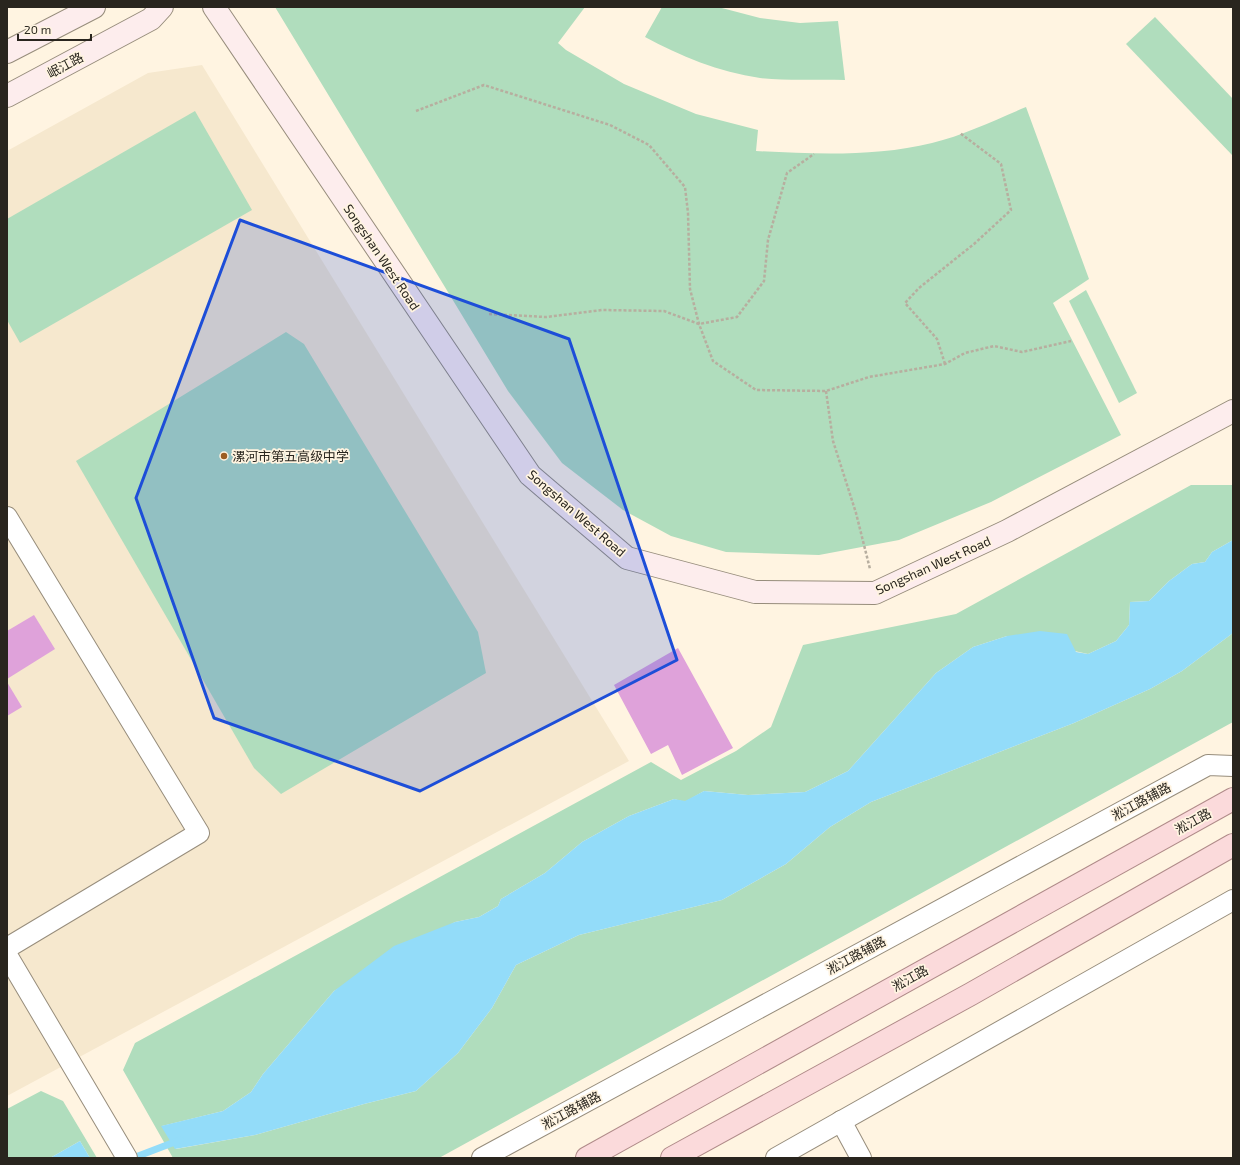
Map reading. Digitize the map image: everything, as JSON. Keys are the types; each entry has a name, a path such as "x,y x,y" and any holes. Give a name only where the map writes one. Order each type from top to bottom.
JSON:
{"main road":[{"path":"7,52 94,7"},
{"name":"岷江路","path":"7,96 151,19 162,7"},
{"name":"Songshan West Road","path":"214,7 530,476 627,558 755,592 875,593 1007,531 1233,411"},
{"name":"淞江路","path":"586,1158 1233,799"},
{"path":"672,1158 971,994 1233,846"}],"street":[{"path":"7,517 199,833 7,948"},
{"name":"淞江路辅路","path":"482,1158 1208,765 1233,766"},
{"path":"776,1158 1233,900"},
{"path":"7,955 127,1158"},
{"path":"841,1121 861,1158"}],"path":[{"path":"416,111 484,84 610,124 649,145 685,187 688,213 690,289 699,324 713,361 756,390 826,391 869,377 945,364 965,353 994,346 1022,352 1071,341"},
{"path":"945,364 936,339 905,303 919,288 974,244 1011,210 1001,164 960,133"},
{"path":"489,314 546,317 602,310 664,311 699,324 737,317 764,281 768,240 787,173 814,154"},
{"path":"826,391 833,441 856,513 875,593"}],"highlighted area":[{"path":"240,220 569,339 677,660 420,791 214,718 136,498"}],"shaded area":[{"name":"漯河市第五高级中学","path":"202,65 629,761 7,1096 7,151 148,73"}],"green space":[{"path":"275,7 585,7 558,43 566,50 624,84 696,114 758,130 756,151 844,153 889,151 932,143 956,136 1026,107 1089,279 1053,303 1121,435 991,502 899,540 819,555 726,552 671,536 623,510 562,463 508,391"},
{"path":"662,7 718,7 760,18 800,23 838,21 845,80 760,78 730,72 686,57 645,37"},
{"path":"1155,17 1233,99 1233,156 1126,44"},
{"path":"195,111 252,210 20,343 7,320 7,219"},
{"path":"1086,290 1137,393 1119,403 1069,301"},
{"path":"286,332 304,344 478,632 486,673 281,794 254,768 76,461"},
{"path":"1191,485 1233,485 1233,540 1212,552 1205,562 1192,564 1169,581 1149,601 1130,602 1129,625 1116,641 1088,654 1007,636 973,647 936,673 848,771 805,792 748,795 704,791 685,802 674,799 629,816 582,842 545,873 501,899 498,906 479,917 455,922 334,991 263,1074 251,1092 223,1111 162,1126 176,1149 255,1135 416,1091 458,1053 492,1008 516,965 579,935 722,900 786,864 830,827 871,802 1074,723 1150,689 1182,671 1233,633 1233,722 439,1158 173,1158 123,1070 135,1043 651,762 681,780 736,751 771,727 803,645 956,614"},
{"path":"41,1091 63,1101 97,1158 90,1158 80,1141 50,1158 7,1158 7,1109"}],"water":[{"path":"1233,540 1233,633 1182,671 1150,689 1074,723 871,802 830,827 786,864 722,900 579,935 516,965 492,1008 458,1053 416,1091 255,1135 175,1149 161,1126 223,1111 251,1092 263,1074 334,991 394,946 455,922 479,917 498,906 501,899 545,873 582,842 629,816 674,799 685,801 704,791 748,795 805,792 848,771 936,673 973,647 1007,636 1040,631 1067,634 1076,652 1088,654 1116,641 1129,625 1130,602 1149,601 1169,581 1192,564 1205,562 1212,552"},
{"path":"80,1141 90,1158 50,1158"}],"building":[{"path":"34,615 55,649 7,679 7,631"},
{"path":"678,648 733,748 682,775 668,745 651,754 614,685"},
{"path":"7,682 22,707 7,716"}],"waterway":[{"path":"133,1158 180,1140"}],"place":[{"name":"漯河市第五高级中学","path":"224,456"}]}
